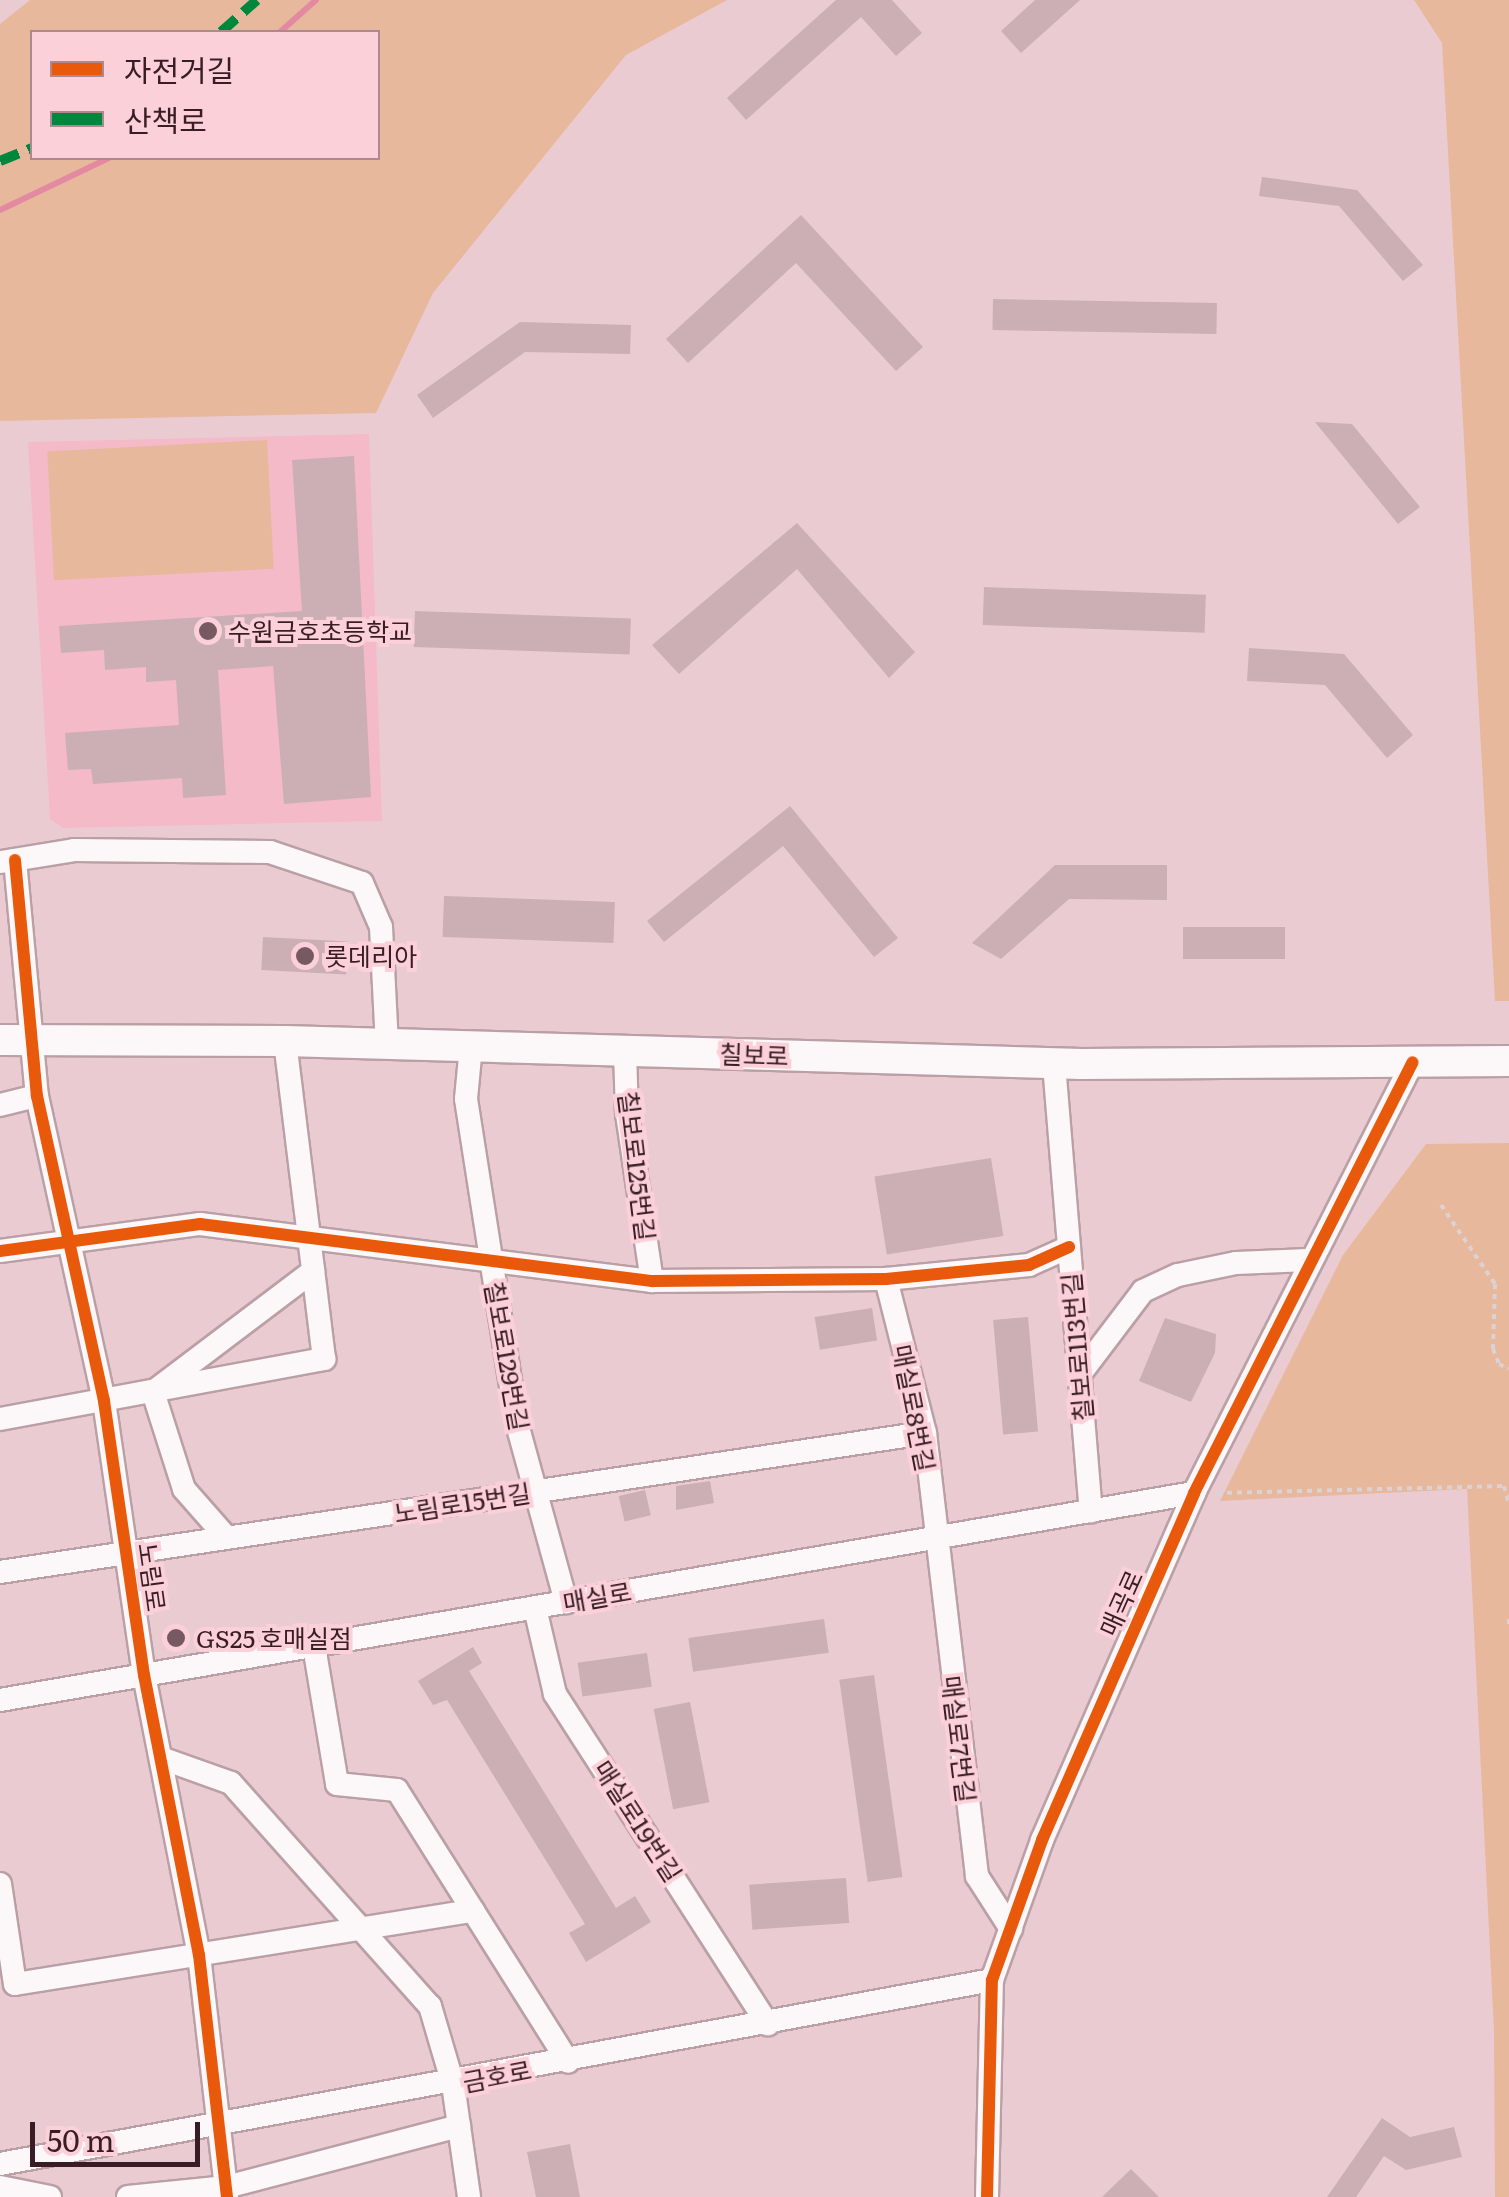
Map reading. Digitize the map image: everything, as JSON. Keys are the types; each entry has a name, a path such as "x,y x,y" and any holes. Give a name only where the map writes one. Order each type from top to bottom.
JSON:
{"main road":[{"name":"칠보로","path":"14,1038 285,1041 1054,1064 1509,1061"}],"street":[{"path":"8,861 74,850 270,852 362,883 381,927 387,1044"},
{"name":"노림로","path":"8,861 14,1038 38,1096 104,1401 144,1675 199,1955 216,2126 227,2192"},
{"path":"0,1419 324,1359 285,1041"},
{"name":"칠보로129번길","path":"471,1046 466,1100 517,1424 566,1602"},
{"name":"칠보로125번길","path":"625,1051 627,1114 652,1281"},
{"name":"매곡로","path":"988,2197 992,1980 1042,1840 1194,1494 1308,1260 1413,1062"},
{"name":"칠보로113번길","path":"1054,1064 1091,1511"},
{"path":"0,1105 38,1096"},
{"path":"0,1252 70,1238 200,1224 310,1240 427,1250 492,1265 652,1281 886,1279 1029,1264 1069,1248"},
{"path":"1080,1374 1143,1290 1178,1275 1236,1263 1308,1260"},
{"path":"153,1392 313,1271"},
{"name":"매실로8번길","path":"886,1279 925,1433 933,1539"},
{"path":"153,1392 184,1488 228,1538"},
{"name":"노림로15번길","path":"0,1572 925,1433"},
{"name":"매실로","path":"0,1700 1194,1494"},
{"name":"매실로7번길","path":"933,1539 977,1876 1011,1929"},
{"name":"매실로19번길","path":"535,1608 556,1694 768,2024"},
{"path":"314,1646 337,1784 397,1790 568,2062"},
{"path":"160,1758 231,1782 430,2006 454,2084 470,2197"},
{"path":"0,1884 15,1984 473,1911"},
{"name":"금호로","path":"0,2164 454,2084 992,1980"},
{"path":"128,2197 227,2192 459,2126"},
{"path":"0,2187 50,2197"}],"path":[{"path":"1441,1205 1495,1284 1494,1350 1498,1364 1509,1369"},
{"path":"1194,1494 1507,1486 1509,1504"},
{"path":"1509,1619 1509,1628"}],"shaded area":[{"path":"30,0 727,0 626,55 433,293 376,413 0,421 0,24"},
{"path":"1414,0 1509,0 1509,1001 1495,1001 1442,43"},
{"name":"수원금호초등학교","path":"369,434 382,821 63,828 50,819 28,442"},
{"path":"267,440 274,569 54,580 47,452"},
{"path":"1509,1143 1509,2197 1495,2197 1494,2031 1467,1489 1220,1501 1343,1255 1426,1144"}],"building":[{"path":"836,0 892,0 922,33 896,56 861,17 746,120 727,98"},
{"path":"1035,0 1080,0 1021,53 1001,31"},
{"path":"1262,177 1357,190 1423,265 1403,281 1339,206 1259,196"},
{"path":"801,215 923,347 896,371 796,263 688,363 666,339"},
{"path":"993,299 1217,303 1216,334 992,330"},
{"path":"520,322 631,325 630,354 525,352 433,418 417,395"},
{"path":"1315,422 1352,424 1420,507 1398,524"},
{"path":"354,456 371,797 284,804 273,666 218,670 226,795 183,798 182,778 93,784 91,769 68,770 65,733 179,725 176,680 146,682 146,667 105,670 104,650 61,653 59,626 302,611 292,460"},
{"path":"797,523 915,652 889,678 797,569 679,674 652,645"},
{"path":"984,587 1206,595 1205,633 983,625"},
{"path":"415,611 631,619 630,655 414,647"},
{"path":"1249,648 1344,654 1413,735 1387,758 1325,685 1247,681"},
{"path":"790,806 898,938 874,957 783,846 664,942 647,921"},
{"path":"1055,865 1167,865 1167,900 1069,899 1001,959 972,943"},
{"path":"444,896 615,902 613,943 443,937"},
{"path":"1183,927 1285,927 1285,959 1183,959"},
{"name":"롯데리아","path":"263,937 348,941 346,974 261,970"},
{"path":"991,1158 1003,1236 887,1254 874,1176"},
{"path":"872,1308 877,1341 820,1350 815,1317"},
{"path":"1028,1317 1038,1432 1003,1435 993,1320"},
{"path":"1165,1318 1216,1334 1215,1353 1191,1402 1139,1381"},
{"path":"710,1481 714,1503 676,1510 676,1486"},
{"path":"645,1490 651,1515 625,1521 619,1496"},
{"path":"824,1619 829,1653 693,1672 688,1638"},
{"path":"473,1647 482,1663 469,1671 616,1908 635,1896 651,1922 586,1962 569,1933 585,1924 447,1700 433,1705 418,1681"},
{"path":"647,1653 652,1687 582,1696 578,1663"},
{"path":"874,1675 902,1877 868,1882 839,1680"},
{"path":"690,1702 709,1802 673,1809 654,1709"},
{"path":"846,1878 849,1923 752,1930 749,1885"},
{"path":"1382,2118 1410,2137 1454,2127 1462,2157 1406,2170 1384,2156 1356,2197 1327,2197"},
{"path":"570,2144 580,2197 536,2197 527,2152"},
{"path":"1131,2169 1159,2197 1102,2197"}],"waterway":[{"path":"282,30 316,0"},
{"path":"0,210 105,160"}],"marked path":[{"path":"223,30 257,0"},
{"path":"0,161 30,149"}],"cycle path":[{"path":"15,860 37,1096 104,1401 144,1675 199,1955 227,2197"},
{"path":"987,2197 992,1980 1042,1840 1194,1493 1413,1062"},
{"path":"0,1251 200,1224 652,1281 886,1279 1029,1265 1069,1247"}],"place":[{"name":"수원금호초등학교","path":"208,631"},
{"name":"롯데리아","path":"305,956"},
{"name":"GS25 호매실점","path":"176,1638"}]}
